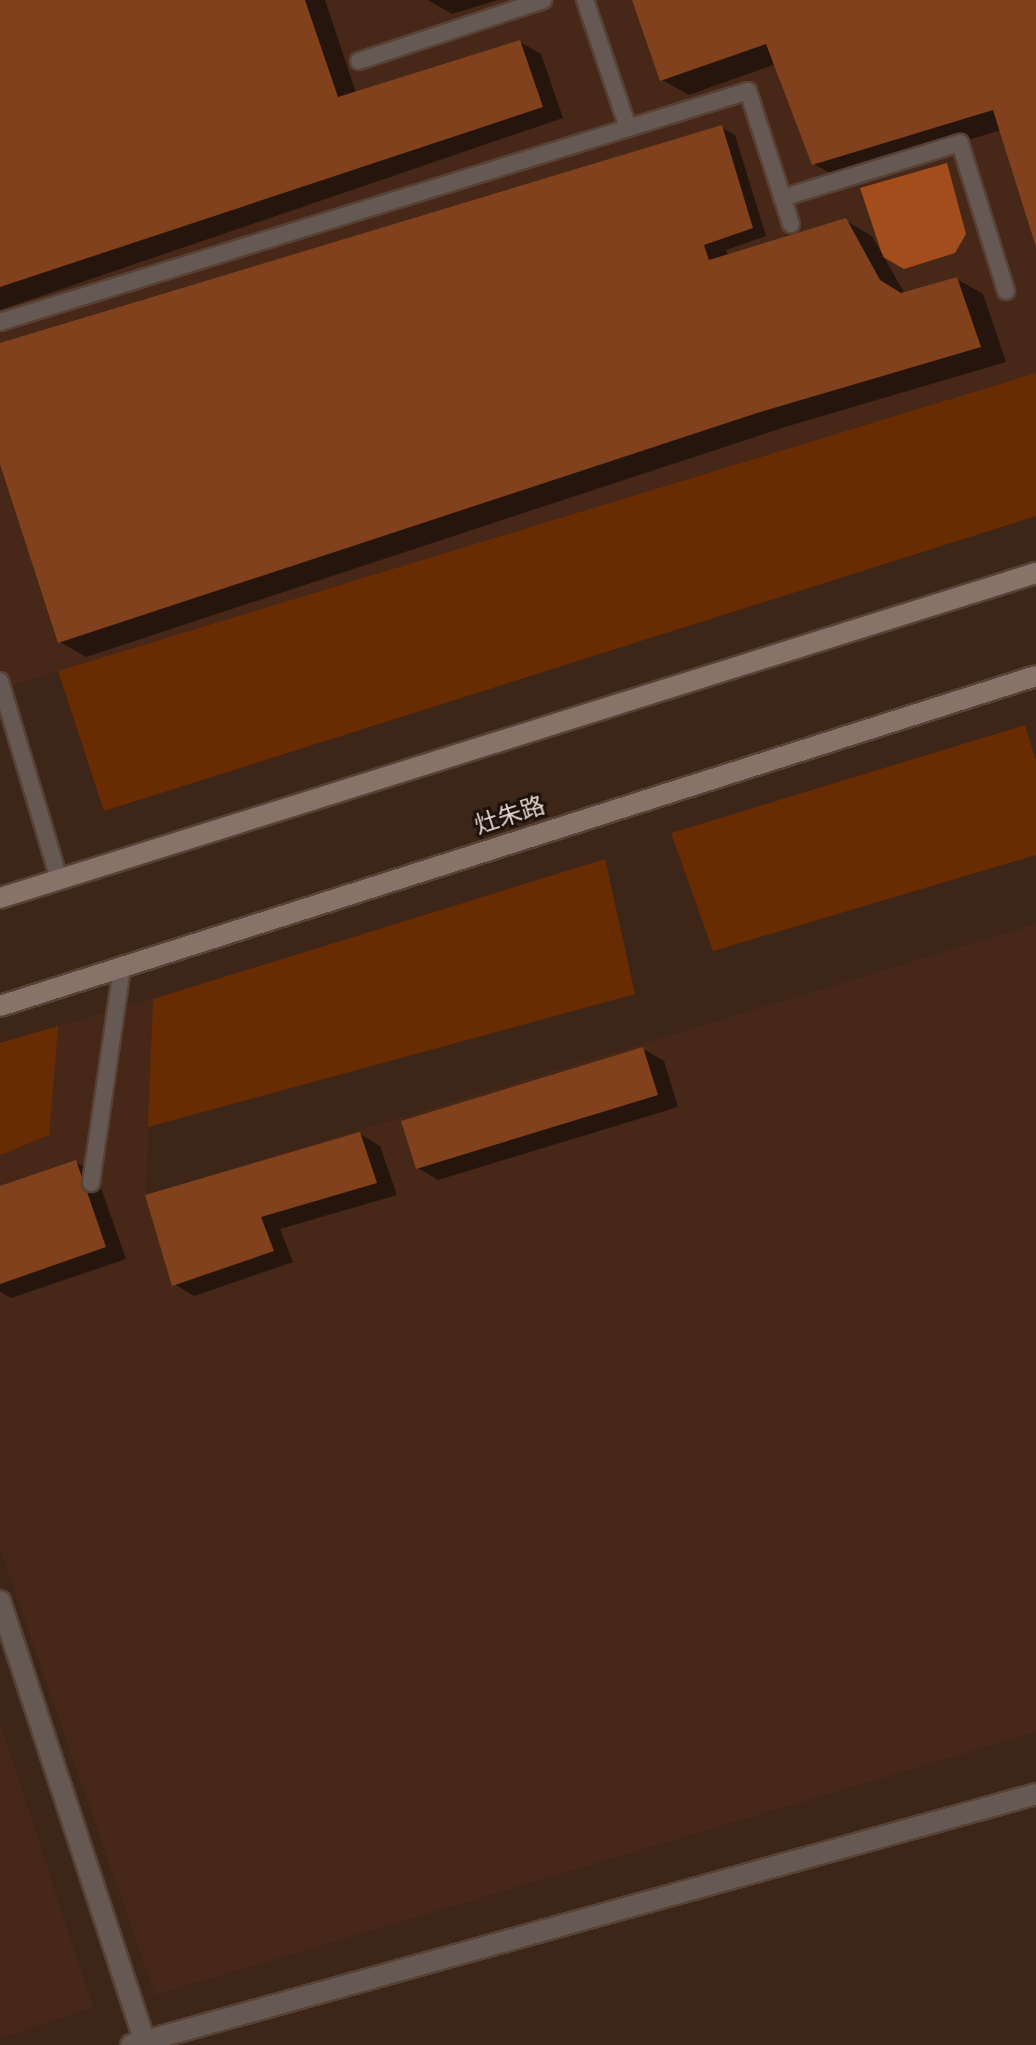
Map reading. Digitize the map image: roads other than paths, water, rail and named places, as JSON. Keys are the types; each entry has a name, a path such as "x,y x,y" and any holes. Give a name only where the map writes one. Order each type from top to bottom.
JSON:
{"main road":[{"path":"0,898 1036,573"},
{"name":"灶朱路","path":"0,1006 1036,676"}],"street":[{"path":"0,1601 141,2044 1036,1794"}],"lane":[{"path":"359,61 543,0"},
{"path":"585,0 628,128"},
{"path":"0,322 748,91 791,224"},
{"path":"782,198 960,143 1006,291"},
{"path":"0,681 59,879"},
{"path":"91,1183 122,967"}]}
